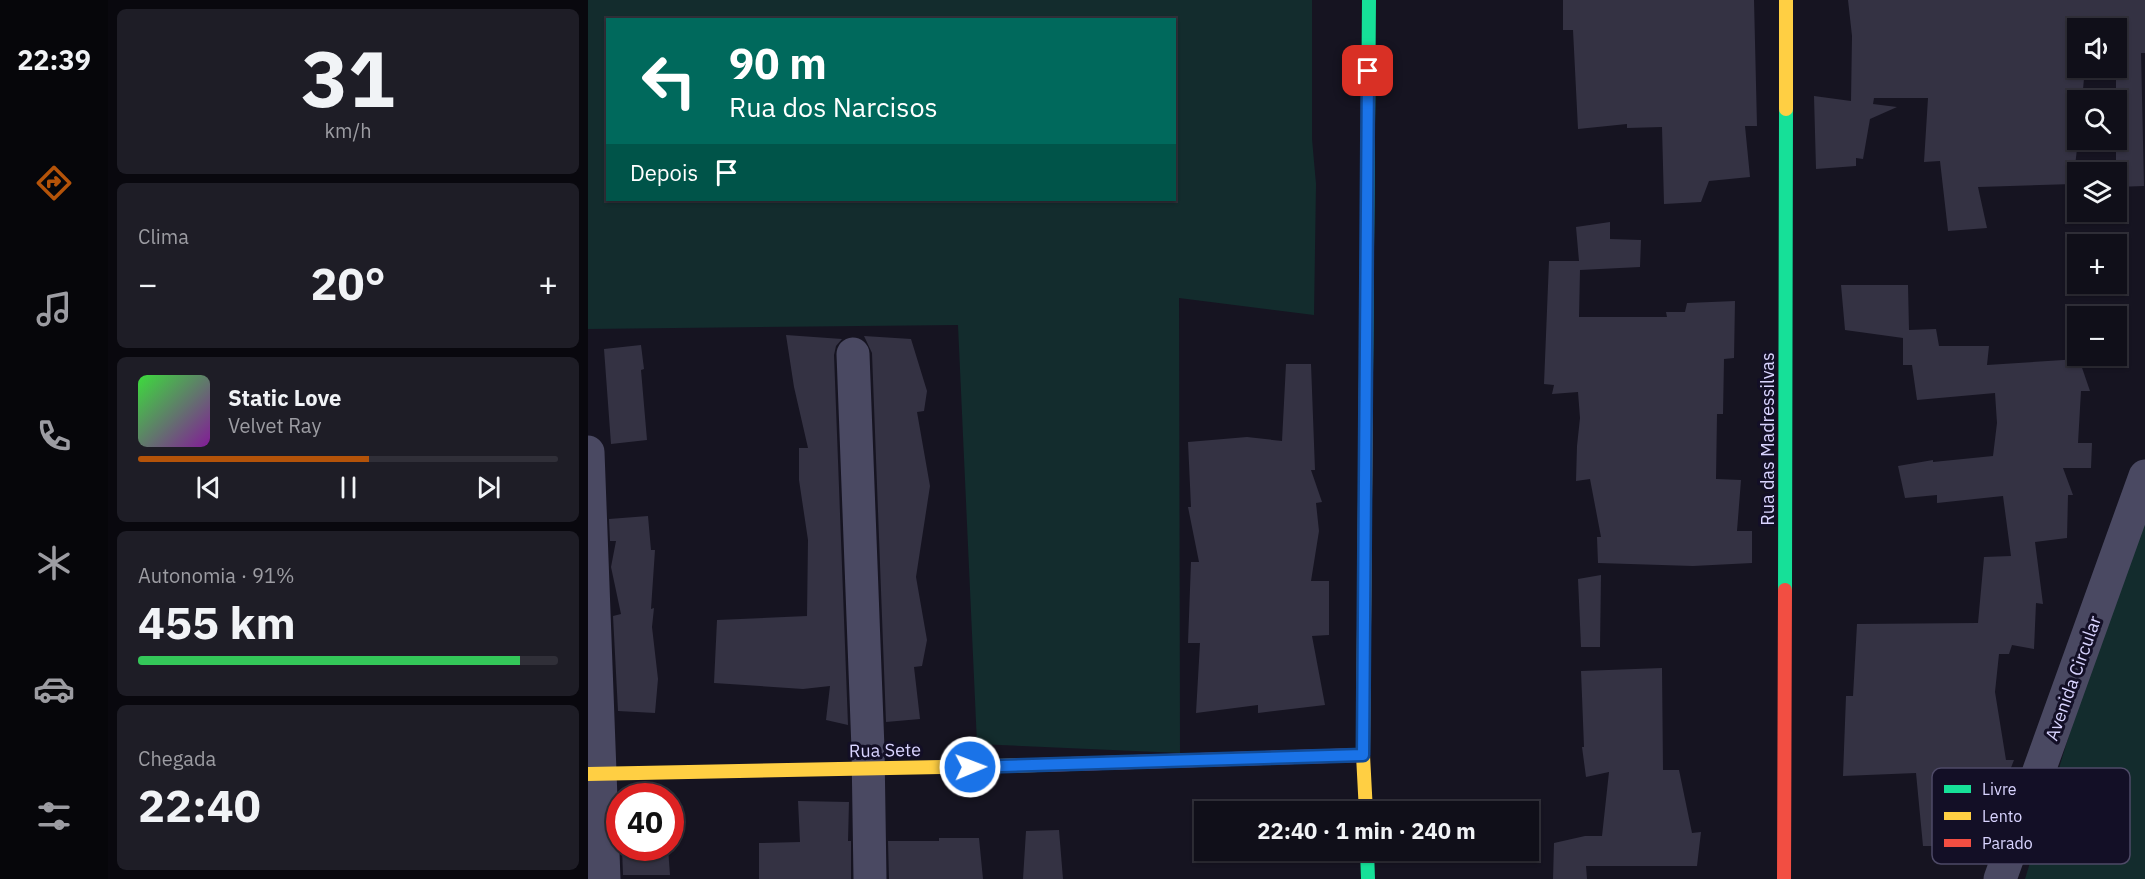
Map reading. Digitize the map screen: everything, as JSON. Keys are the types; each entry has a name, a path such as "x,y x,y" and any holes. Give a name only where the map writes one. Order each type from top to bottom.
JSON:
{"street":[{"path":"1365,801 1363,755 1369,0"},
{"name":"Rua das Madressilvas","path":"1784,879 1786,0"},
{"path":"853,354 870,879"},
{"path":"588,452 595,774 604,879"},
{"name":"Avenida Circular","path":"2040,768 2145,476"},
{"name":"Rua Sete","path":"595,774 990,767 1363,755"},
{"path":"1367,861 1368,879"},
{"name":"Avenida Circular","path":"2000,879 2005,864"}],"green space":[{"path":"588,0 1312,0 1312,139 1316,184 1314,315 1179,298 1180,753 977,744 958,325 588,329"},
{"path":"2145,487 2145,879 2025,879 2030,864 2130,864 2130,768 2059,768"}],"building":[{"path":"1563,0 1754,0 1757,126 1745,126 1750,177 1709,181 1701,202 1664,204 1662,127 1627,128 1627,124 1578,129 1573,30 1563,30"},
{"path":"1848,0 2145,0 2145,53 2141,53 2144,186 2127,187 2127,162 2116,162 2116,150 2127,150 2127,90 2116,90 2116,78 2127,78 2127,18 2067,18 2067,78 2084,78 2083,90 2067,90 2067,150 2077,150 2076,162 2067,162 2067,184 1978,187 1987,228 1948,231 1940,161 1924,162 1928,98 1874,98 1873,104 1897,107 1870,119 1863,159 1856,158 1856,166 1816,169 1814,96 1851,101 1852,36"},
{"path":"1610,222 1610,239 1641,240 1640,267 1580,270 1579,317 1667,317 1666,312 1685,312 1687,303 1735,301 1734,358 1724,359 1723,414 1717,414 1716,479 1741,480 1737,531 1752,531 1752,563 1693,566 1598,563 1597,537 1601,537 1590,479 1576,481 1580,418 1578,392 1552,394 1554,385 1544,384 1549,261 1579,261 1576,227"},
{"path":"1841,285 1908,285 1909,330 1936,329 1939,346 1989,346 1987,365 2067,360 2067,366 2081,366 2090,391 2081,391 2078,443 2092,443 2091,468 2063,468 2073,495 2068,495 2067,538 2035,542 2043,604 2036,603 2034,649 2012,645 2009,654 1999,654 1995,692 2006,760 2014,760 2011,768 1932,768 1932,846 1923,846 1916,773 1843,776 1846,696 1853,696 1857,624 1978,623 1984,557 2011,556 2003,496 1937,503 1937,495 1905,498 1898,466 1933,460 1933,462 1993,456 1997,423 1995,393 1917,400 1912,365 1903,365 1903,338 1845,330"},
{"path":"786,335 842,339 836,346 834,355 848,725 826,720 830,686 803,689 714,683 717,620 807,616 808,540 799,480 799,448 808,448 794,387"},
{"path":"864,336 911,339 927,391 924,411 917,412 930,486 916,577 927,640 922,666 914,667 920,719 886,722 872,353"},
{"path":"641,345 647,440 611,444 604,349"},
{"path":"1286,364 1311,364 1315,470 1311,470 1322,502 1316,503 1319,531 1311,581 1329,581 1329,635 1312,636 1325,705 1258,713 1258,705 1196,713 1200,643 1188,643 1191,562 1199,562 1188,507 1191,507 1188,442 1247,437 1282,441"},
{"path":"648,516 651,550 655,550 651,609 654,608 652,627 658,679 655,713 618,711 613,616 621,614 611,567 616,541 610,541 609,519"},
{"path":"1601,575 1600,647 1581,647 1578,579"},
{"path":"1662,668 1663,770 1679,770 1692,833 1701,832 1697,866 1586,866 1587,879 1553,879 1554,843 1585,836 1602,836 1609,772 1586,777 1582,747 1584,747 1581,671"},
{"path":"798,801 849,802 848,841 851,841 851,879 759,879 759,843 800,842"},
{"path":"1059,830 1063,879 1023,879 1026,831"},
{"path":"939,838 979,838 983,879 889,879 888,841 939,841"},
{"path":"622,861 669,861 670,875 623,875"}],"traffic: fast":[{"path":"1366,374 1369,0"},
{"path":"1785,590 1786,109"},
{"path":"1367,861 1368,879"}],"traffic: slow":[{"path":"1786,0 1786,109"},
{"path":"1365,801 1363,755 1366,374"},
{"path":"588,774 1038,765"}],"traffic: jam":[{"path":"1784,879 1785,590"},
{"path":"1038,765 1363,755"}],"route":[{"path":"970,767 1363,755 1368,71"}]}
